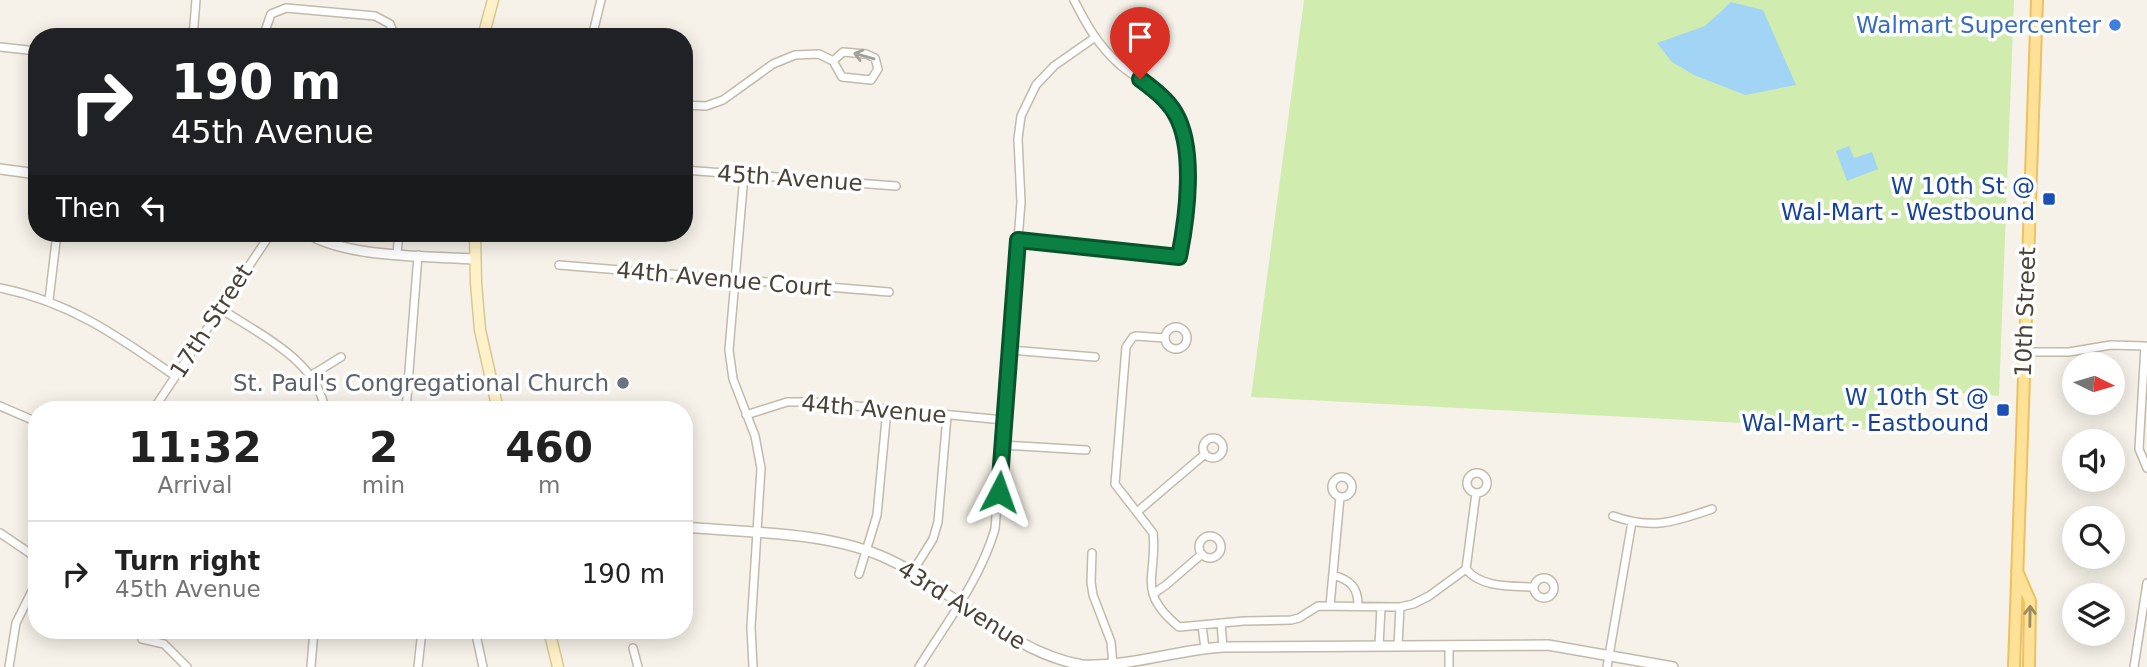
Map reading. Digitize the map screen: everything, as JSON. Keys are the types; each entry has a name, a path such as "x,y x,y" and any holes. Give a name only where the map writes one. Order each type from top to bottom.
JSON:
{"main road":[{"path":"485,28 493,0"},
{"name":"10th Street","path":"2014,667 2038,0"},
{"path":"475,242 480,330 496,401"},
{"path":"2016,569 2030,601 2029,667"},
{"path":"552,639 558,667"}],"street":[{"path":"194,28 196,0"},
{"path":"594,28 601,0"},
{"path":"1018,240 1179,257 1187,184 1188,151 1184,130 1174,110 1160,94 1120,64 1094,38 1074,0"},
{"path":"266,28 271,14 286,8 375,16 390,24 392,28"},
{"path":"919,667 960,604 987,555 995,529 1021,202 1018,139 1021,116 1036,85 1054,66 1094,38"},
{"path":"0,47 28,50"},
{"path":"693,106 706,106 723,100 773,64 807,53 819,54 833,61 842,77 871,80 878,69 875,58 866,54 843,52 833,61"},
{"path":"0,170 28,173"},
{"name":"45th Avenue","path":"693,171 896,186"},
{"path":"744,175 729,350 730,369 755,436 761,468 751,627 753,667"},
{"path":"49,300 56,242"},
{"name":"17th Street","path":"159,401 265,242"},
{"path":"325,242 397,253 475,259"},
{"path":"397,253 398,242"},
{"path":"407,401 418,255"},
{"name":"44th Avenue Court","path":"559,265 889,292"},
{"path":"0,288 49,300 101,327 175,376"},
{"path":"221,309 299,361 312,374 323,401"},
{"path":"1165,338 1136,336 1126,347 1115,484 1153,533 1150,579 1153,594 1157,603 1179,627 1291,620 1318,606 1400,607 1429,597 1466,569 1476,494"},
{"path":"2024,352 2069,352 2112,345 2145,346 2139,449 2147,468"},
{"path":"1010,350 1095,357"},
{"path":"312,374 341,357"},
{"name":"44th Avenue","path":"746,415 787,402 814,402 1004,420"},
{"path":"0,406 28,418"},
{"path":"859,573 877,514 887,409"},
{"path":"913,571 933,539 938,522 947,416"},
{"path":"1002,445 1086,450"},
{"path":"1138,512 1205,454"},
{"path":"1330,606 1340,497"},
{"path":"1614,516 1632,522 1662,524 1712,509"},
{"path":"1607,667 1632,522"},
{"name":"43rd Avenue","path":"693,528 815,539 866,550 913,571 960,604 1042,654 1084,665 1130,666 1205,648 1223,647 1548,645 1673,667"},
{"path":"0,533 28,552"},
{"path":"1092,553 1093,595 1111,642 1114,667"},
{"path":"1153,594 1202,554"},
{"path":"1466,569 1472,577 1485,582 1534,587"},
{"path":"1333,575 1354,586 1359,605"},
{"path":"2134,667 2147,583"},
{"path":"9,667 16,623 28,599"},
{"path":"1379,646 1381,607"},
{"path":"1398,646 1400,607"},
{"path":"1222,623 1223,647"},
{"path":"1202,626 1205,648"},
{"path":"142,639 164,644 187,667"},
{"path":"312,667 314,639"},
{"path":"418,667 421,639"},
{"path":"477,639 483,667"},
{"path":"1448,667 1449,646"},
{"path":"633,648 638,667"}],"green space":[{"path":"1304,0 2014,0 1999,396 1878,386 1877,430 1251,397"}],"water":[{"path":"1731,2 1763,10 1796,85 1745,95 1694,75 1672,62 1657,43 1705,26"},
{"path":"1849,146 1854,158 1872,152 1878,169 1847,181 1836,151"}],"place":[{"name":"Walmart Supercenter","path":"2115,25"},
{"name":"W 10th St @ Wal-Mart - Westbound","path":"2049,199"},
{"name":"St. Paul's Congregational Church","path":"623,383"},
{"name":"W 10th St @ Wal-Mart - Eastbound","path":"2003,410"}],"route":[{"path":"999,492 1018,240 1179,257 1188,167 1184,130 1174,110 1160,94 1140,79"}]}
